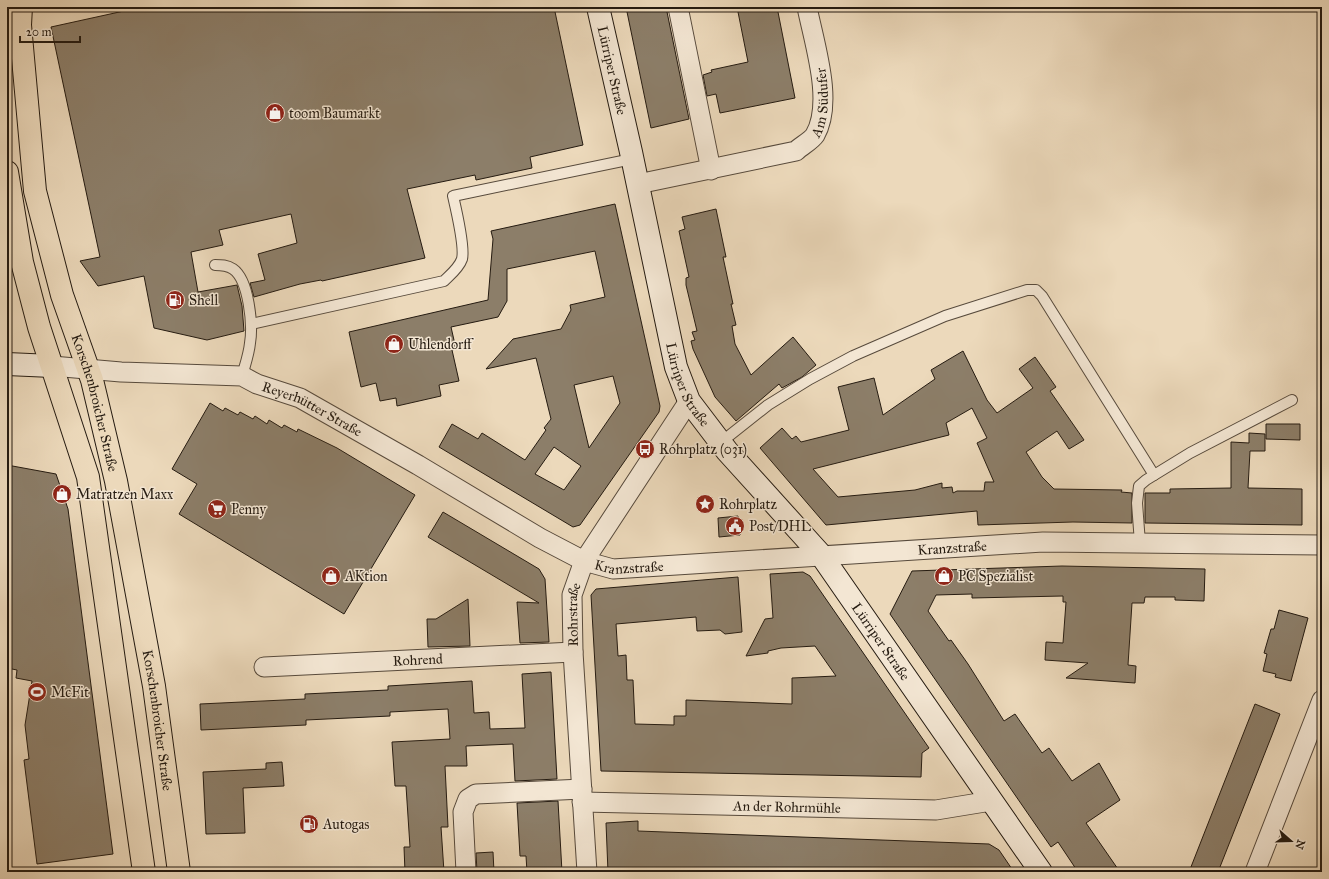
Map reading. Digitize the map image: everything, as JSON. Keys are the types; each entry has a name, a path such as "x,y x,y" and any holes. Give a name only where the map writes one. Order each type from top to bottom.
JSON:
{"main road":[{"name":"Korschenbroicher Straße","path":"21,7 20,25 35,191 62,296 88,369 116,481 154,686 179,872"},
{"name":"Korschenbroicher Straße","path":"7,172 22,262 39,327 88,477 144,872"}],"street":[{"name":"Lürriper Straße","path":"598,7 638,184 676,367 689,401 720,443 821,555 1041,872"},
{"path":"678,7 711,170"},
{"name":"Am Südufer","path":"638,184 711,170 796,151 814,137 822,118 824,93 807,7"},
{"name":"Reyerhütter Straße","path":"7,364 52,366 128,373 242,376 257,384 300,398 418,465 540,538 584,561"},
{"name":"Rohrstraße","path":"587,872 573,652 572,596 584,561 689,401"},
{"name":"Kranzstraße","path":"584,561 613,569 1042,542 1322,545"},
{"name":"Rohrend","path":"264,667 573,652"},
{"path":"1255,872 1322,700"},
{"path":"466,872 463,812 468,799 476,794 582,796"},
{"name":"An der Rohrmühle","path":"582,796 936,810 991,800"}],"lane":[{"path":"251,324 444,281 455,270 462,258 461,240 453,196 632,159"},
{"path":"215,265 225,266 233,270 240,278 251,313 251,342 242,376"},
{"path":"720,443 768,405 810,379 853,356 945,316 1027,290 1036,290 1042,296 1154,475"},
{"path":"1140,543 1137,503 1139,486 1190,453 1292,400"}],"building":[{"name":"toom Baumarkt","path":"142,7 554,7 583,145 530,157 532,168 476,180 475,175 407,189 425,258 322,281 300,284 254,297 250,283 265,280 258,254 297,243 291,214 219,230 223,245 191,252 198,292 237,285 242,306 244,331 207,340 154,328 144,276 98,286 80,261 100,257 51,27"},
{"path":"626,7 666,7 689,119 651,128"},
{"path":"737,7 777,7 795,98 720,113 716,94 707,96 703,75 712,72 711,70 748,62"},
{"path":"615,204 660,406 659,412 580,525 573,527 439,447 452,424 478,439 482,433 525,460 546,430 544,428 551,419 536,358 486,369 513,339 561,329 571,310 570,305 605,297 595,251 507,269 507,301 498,317 451,327 456,349 452,350 459,381 439,385 441,396 397,406 396,398 380,401 376,383 361,387 349,332 488,300 493,239 491,231","holes":["613,376 620,403 589,448 574,385","554,447 581,466 564,490 535,474"]},
{"path":"716,209 726,257 723,257 736,325 732,326 735,344 751,375 793,337 816,365 802,377 782,388 779,384 736,421 715,397 693,349 691,341 695,340 692,332 697,331 686,285 686,278 689,277 679,231 685,229 682,217"},
{"path":"963,351 987,400 997,413 1033,388 1019,369 1035,357 1056,387 1050,391 1084,440 1069,449 1057,431 1026,452 1042,477 1054,489 1122,490 1121,492 1132,493 1132,523 1073,522 978,525 977,511 826,525 760,448 782,428 792,439 796,436 801,442 849,430 838,387 874,378 883,415 935,379 931,370","holes":["972,408 987,438 977,443 994,482 985,482 984,491 957,491 953,493 952,487 942,488 942,483 915,490 838,497 813,469 949,435 946,423"]},
{"path":"210,403 223,411 225,408 238,415 240,412 253,419 255,416 267,424 269,420 282,428 284,425 297,432 298,429 337,448 415,495 344,614 179,514 197,484 172,469"},
{"path":"1266,424 1300,424 1300,440 1266,439"},
{"path":"1249,433 1265,434 1265,451 1250,451 1248,488 1302,489 1302,525 1145,523 1145,493 1170,493 1170,489 1231,488 1231,442 1249,443"},
{"path":"7,465 56,474 68,509 113,854 37,864 24,760 29,759 25,725 32,681 16,678 17,670 7,668"},
{"path":"443,512 539,569 545,579 549,642 520,643 517,602 539,603 428,537"},
{"path":"738,516 740,535 719,537 718,518"},
{"path":"1062,566 1205,569 1204,601 1175,600 1175,597 1145,597 1144,603 1132,603 1128,665 1136,666 1135,683 1066,678 1088,663 1045,660 1046,642 1063,643 1066,602 1063,602 1063,596 972,598 972,594 936,595 928,611 949,641 951,640 968,664 1004,721 1015,714 1042,753 1049,748 1072,781 1099,763 1120,800 1086,823 1120,872 1078,872 1058,842 1051,847 890,614 912,571"},
{"path":"803,572 810,576 929,748 922,753 921,777 601,771 591,595 596,589 738,577 742,632 725,634 720,630 697,631 696,617 616,624 618,656 626,655 627,680 633,680 635,724 674,725 674,716 686,716 686,700 792,704 792,678 836,676 815,646 781,648 768,651 768,653 746,656 765,619 773,618 770,574"},
{"path":"468,599 470,646 428,647 427,619 436,619"},
{"path":"1279,610 1308,618 1291,681 1275,677 1276,674 1263,671 1267,654 1264,653 1271,629 1274,629"},
{"path":"551,672 557,779 515,781 513,744 466,746 467,766 445,766 448,827 441,827 444,872 405,872 404,847 410,847 406,786 395,786 392,742 450,739 448,709 390,712 390,716 306,720 306,725 201,730 200,704 305,699 305,694 388,690 388,686 472,681 474,713 489,712 490,729 525,728 522,674"},
{"path":"1255,704 1280,714 1272,735 1218,872 1189,872"},
{"path":"282,762 284,786 243,788 245,833 206,834 203,772 266,769 266,763"},
{"path":"558,801 562,872 527,872 526,856 520,856 517,803"},
{"path":"638,821 638,831 989,844 999,850 1014,872 929,870 929,872 608,872 606,823"},
{"path":"493,852 494,872 477,872 476,853"}],"place":[{"name":"toom Baumarkt","path":"275,113"},
{"name":"Shell","path":"175,300"},
{"name":"Uhlendorff","path":"394,344"},
{"name":"Rohrplatz (031)","path":"645,449"},
{"name":"Matratzen Maxx","path":"62,494"},
{"name":"Rohrplatz","path":"705,504"},
{"name":"Penny","path":"217,509"},
{"name":"Post/DHL","path":"735,526"},
{"name":"AKtion","path":"331,576"},
{"name":"PC Spezialist","path":"944,576"},
{"name":"McFit","path":"37,692"},
{"name":"Autogas","path":"309,824"}]}
